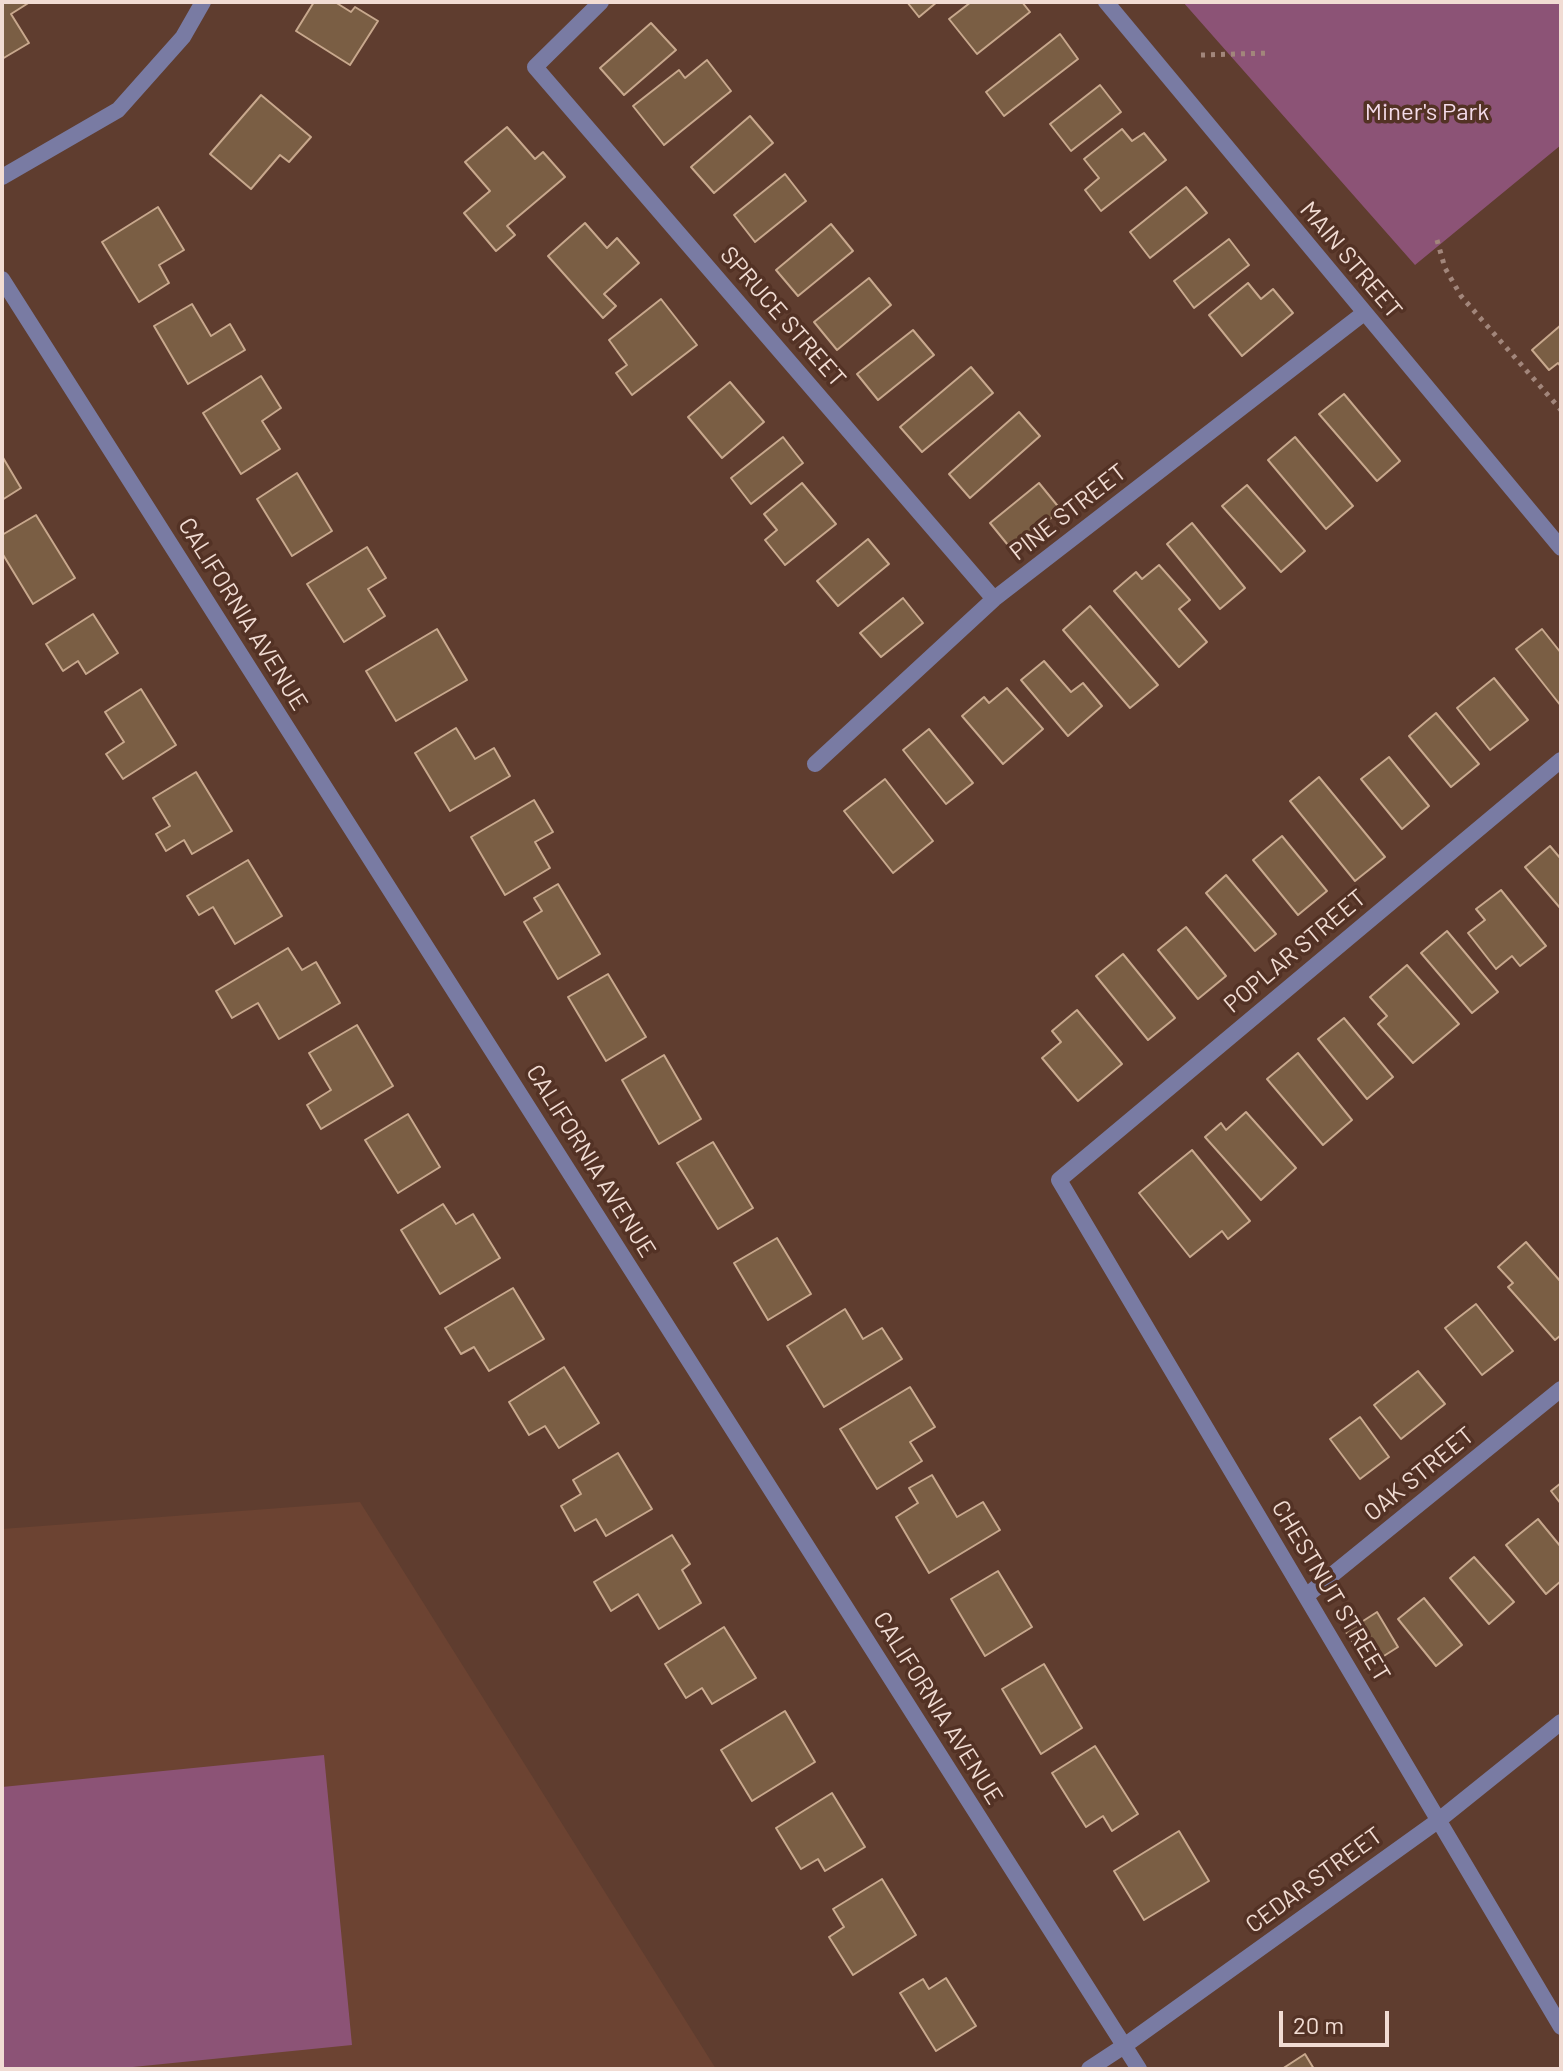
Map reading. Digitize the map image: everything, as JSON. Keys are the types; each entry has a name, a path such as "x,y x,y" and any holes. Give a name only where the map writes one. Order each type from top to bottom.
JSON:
{"street":[{"path":"2,177 118,110 183,37 203,2"},
{"name":"SPRUCE STREET","path":"601,2 535,67 994,599"},
{"name":"MAIN STREET","path":"1106,2 1561,548"},
{"name":"CALIFORNIA AVENUE","path":"2,279 1139,2069"},
{"name":"PINE STREET","path":"815,764 994,599 1364,313"},
{"name":"POPLAR STREET","path":"1059,1180 1561,760"},
{"name":"CHESTNUT STREET","path":"1059,1180 1561,2027"},
{"name":"OAK STREET","path":"1306,1596 1561,1389"},
{"name":"CEDAR STREET","path":"1089,2069 1439,1820 1561,1722"}],"path":[{"path":"1201,55 1270,53"},
{"path":"1437,240 1445,268 1461,296 1561,410"}],"shaded area":[{"path":"360,1502 716,2069 2,2069 2,1529"}],"green space":[{"name":"Miner's Park","path":"1183,2 1561,2 1561,145 1415,265"},
{"path":"324,1755 352,2045 113,2069 2,2069 2,1787"}],"building":[{"path":"2,2 30,2 11,14 29,43 2,59"},
{"path":"314,2 335,2 351,12 355,7 378,21 350,65 296,31"},
{"path":"907,2 937,2 919,17"},
{"path":"971,2 1022,2 1030,12 977,54 949,19"},
{"path":"651,23 676,50 624,95 600,68"},
{"path":"1060,34 1078,59 1004,116 986,92"},
{"path":"707,60 731,91 664,145 633,106 679,70 685,78"},
{"path":"1100,85 1121,112 1071,151 1050,124"},
{"path":"261,95 311,137 289,162 280,155 251,189 210,154"},
{"path":"750,116 773,143 714,193 691,167"},
{"path":"507,127 535,159 543,152 565,177 507,226 515,235 496,251 464,213 490,191 465,162"},
{"path":"1122,129 1132,141 1144,133 1166,160 1101,211 1085,190 1099,178 1084,159"},
{"path":"785,174 806,201 755,242 734,215"},
{"path":"1186,187 1207,213 1150,258 1130,232"},
{"path":"158,207 184,250 159,265 169,283 139,302 102,242"},
{"path":"585,223 607,248 617,238 639,263 604,294 616,306 603,318 548,256"},
{"path":"831,224 853,251 798,296 776,270"},
{"path":"1229,239 1249,265 1194,308 1174,281"},
{"path":"869,278 891,305 837,350 814,322"},
{"path":"1248,283 1261,299 1273,289 1293,313 1242,356 1209,315"},
{"path":"661,299 697,345 632,395 616,373 627,365 609,340"},
{"path":"192,304 211,336 230,324 245,350 188,384 154,326"},
{"path":"1561,325 1561,367 1558,363 1549,370 1532,350"},
{"path":"913,330 934,355 878,400 857,374"},
{"path":"971,367 993,393 922,452 900,427"},
{"path":"261,376 281,408 262,421 280,449 241,474 203,413"},
{"path":"730,382 764,422 722,458 688,417"},
{"path":"1344,394 1400,461 1377,481 1319,414"},
{"path":"1019,412 1040,436 970,498 949,474"},
{"path":"783,437 803,463 751,504 731,478"},
{"path":"1295,437 1353,506 1326,529 1268,460"},
{"path":"2,456 21,488 2,500"},
{"path":"297,473 332,531 292,556 257,499"},
{"path":"802,483 836,524 785,565 765,540 777,530 764,514"},
{"path":"1039,483 1061,510 1012,550 990,523"},
{"path":"1247,485 1305,551 1281,572 1222,506"},
{"path":"36,515 75,578 33,604 2,553 2,535"},
{"path":"1192,523 1245,588 1220,609 1167,544"},
{"path":"868,539 889,564 838,606 817,581"},
{"path":"367,547 386,578 368,589 385,616 344,642 307,584"},
{"path":"1159,565 1190,600 1179,609 1207,642 1179,667 1114,591 1136,572 1142,579"},
{"path":"903,598 923,623 881,657 860,633"},
{"path":"1090,606 1158,685 1130,708 1063,630"},
{"path":"93,614 118,653 86,674 78,661 63,671 46,644"},
{"path":"437,629 467,680 396,721 366,671"},
{"path":"1542,629 1561,653 1561,706 1516,649"},
{"path":"1044,661 1071,692 1083,683 1102,706 1068,736 1021,680"},
{"path":"1494,678 1528,720 1490,750 1457,708"},
{"path":"1007,688 1043,729 1003,764 962,716 984,697 989,703"},
{"path":"141,689 176,745 123,779 106,754 124,742 105,712"},
{"path":"1436,713 1479,764 1451,787 1409,736"},
{"path":"456,728 475,759 494,748 510,776 450,811 415,753"},
{"path":"929,729 973,783 946,804 903,750"},
{"path":"1389,757 1429,806 1402,829 1361,779"},
{"path":"196,772 232,831 192,854 184,840 166,851 156,834 170,826 153,798"},
{"path":"1319,777 1385,857 1355,881 1290,801"},
{"path":"885,779 933,841 893,873 844,811"},
{"path":"534,800 553,832 535,842 550,868 505,895 471,837"},
{"path":"1282,836 1327,891 1298,915 1253,860"},
{"path":"1550,846 1561,859 1561,909 1525,867"},
{"path":"248,860 282,916 235,944 213,907 199,915 187,896"},
{"path":"1226,875 1276,934 1255,951 1206,893"},
{"path":"558,884 600,954 558,979 524,922 542,911 534,898"},
{"path":"1501,890 1546,946 1520,966 1512,956 1496,969 1468,933 1485,920 1476,909"},
{"path":"1186,927 1226,976 1198,999 1158,950"},
{"path":"1447,931 1498,992 1472,1013 1421,953"},
{"path":"288,948 302,970 316,962 340,1003 279,1039 258,1003 232,1018 216,991"},
{"path":"1123,954 1175,1018 1148,1040 1096,976"},
{"path":"1407,965 1459,1024 1413,1063 1378,1024 1387,1016 1370,997"},
{"path":"608,974 646,1037 606,1061 568,997"},
{"path":"1077,1010 1122,1064 1078,1101 1042,1058 1061,1042 1052,1031"},
{"path":"1344,1018 1393,1077 1367,1099 1318,1039"},
{"path":"357,1025 393,1086 321,1129 307,1105 331,1090 309,1053"},
{"path":"1298,1053 1352,1120 1323,1145 1267,1079"},
{"path":"664,1055 701,1119 659,1144 622,1080"},
{"path":"1246,1112 1296,1168 1261,1200 1205,1137 1221,1123 1226,1130"},
{"path":"408,1114 440,1167 398,1193 365,1140"},
{"path":"713,1142 753,1208 718,1229 677,1163"},
{"path":"1192,1150 1250,1221 1228,1239 1222,1231 1190,1257 1139,1193"},
{"path":"443,1204 456,1224 473,1214 500,1258 440,1294 401,1230"},
{"path":"777,1238 811,1294 768,1320 734,1263"},
{"path":"1526,1242 1561,1282 1561,1335 1555,1340 1508,1287 1513,1283 1498,1267"},
{"path":"513,1288 544,1339 489,1371 474,1347 461,1354 445,1328"},
{"path":"1476,1304 1513,1351 1482,1375 1445,1328"},
{"path":"845,1309 863,1339 882,1328 902,1359 824,1407 787,1346"},
{"path":"564,1367 599,1423 559,1448 545,1426 529,1435 509,1402"},
{"path":"1418,1371 1445,1404 1401,1439 1374,1405"},
{"path":"910,1387 935,1427 910,1442 922,1461 877,1489 840,1429"},
{"path":"1360,1417 1389,1457 1360,1479 1330,1439"},
{"path":"618,1453 652,1509 606,1536 596,1519 575,1531 561,1506 581,1494 573,1480"},
{"path":"932,1475 957,1517 983,1502 1000,1530 929,1573 896,1517 918,1503 909,1488"},
{"path":"1561,1483 1561,1504 1551,1491"},
{"path":"1538,1519 1561,1547 1561,1581 1546,1594 1506,1545"},
{"path":"672,1535 690,1564 682,1570 701,1603 659,1629 638,1594 611,1611 594,1582"},
{"path":"1474,1557 1514,1602 1489,1624 1450,1578"},
{"path":"998,1571 1032,1627 985,1656 951,1599"},
{"path":"1424,1598 1462,1645 1436,1666 1398,1619"},
{"path":"1377,1612 1398,1647 1368,1666 1346,1632"},
{"path":"724,1627 756,1678 712,1704 702,1688 686,1698 665,1664"},
{"path":"1044,1664 1082,1728 1041,1754 1002,1689"},
{"path":"785,1711 815,1762 752,1801 721,1750"},
{"path":"1095,1746 1138,1814 1112,1831 1103,1816 1086,1827 1052,1773"},
{"path":"832,1793 865,1847 825,1871 818,1859 801,1869 776,1828"},
{"path":"1179,1831 1209,1881 1144,1920 1114,1871"},
{"path":"882,1879 916,1935 853,1975 829,1937 844,1927 833,1909"},
{"path":"946,1978 976,2026 936,2051 900,1993 923,1979 929,1989"},
{"path":"1305,2054 1314,2069 1282,2069"}]}
